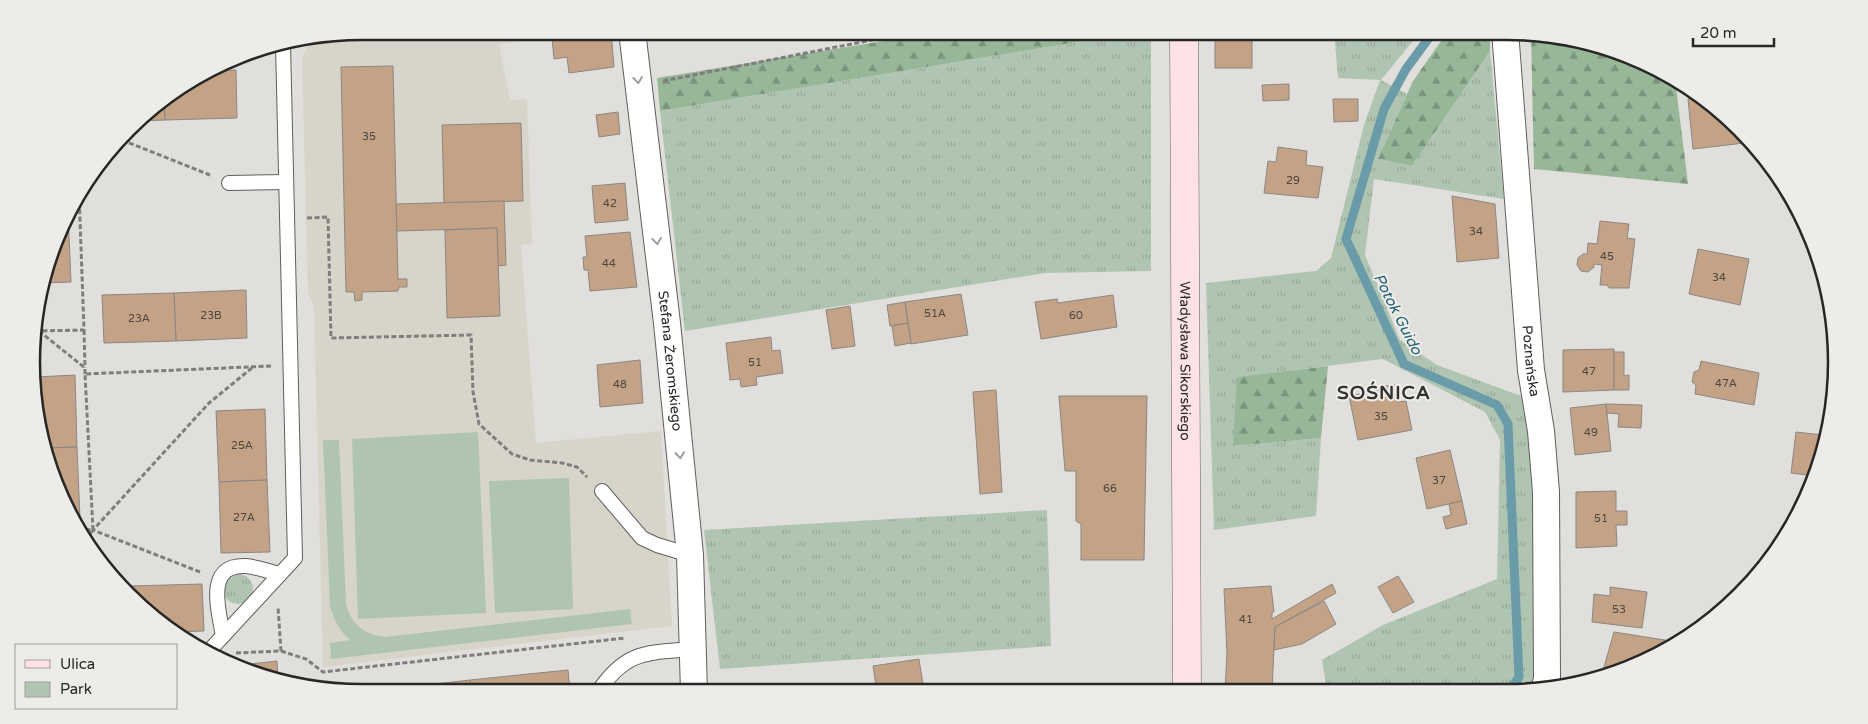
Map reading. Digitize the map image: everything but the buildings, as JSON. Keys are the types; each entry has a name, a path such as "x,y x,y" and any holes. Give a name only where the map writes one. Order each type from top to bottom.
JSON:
{"street":[{"name":"Stefana Żeromskiego","path":"633,40 667,323 690,555 694,684"},
{"name":"Władysława Sikorskiego","path":"1184,40 1187,684"},
{"name":"Poznańska","path":"1506,40 1531,370 1541,431 1546,492 1553,680"}],"lane":[{"path":"211,646 223,636 295,558 283,50"},
{"path":"229,183 286,182"},
{"path":"602,491 642,538 657,546 690,555"},
{"path":"223,636 216,594 219,579 230,568 246,566 278,577"},
{"path":"604,684 622,663 650,652 693,649"}],"path":[{"path":"639,86 872,40"},
{"path":"127,142 229,183"},
{"path":"80,208 93,530"},
{"path":"301,218 328,217 331,338 471,334 473,392 479,424 512,454 530,460 562,463 577,467 602,491"},
{"path":"42,331 84,330"},
{"path":"42,335 85,368"},
{"path":"85,374 280,366"},
{"path":"90,534 209,403 254,367"},
{"path":"87,530 93,530 219,579"},
{"path":"278,577 281,651"},
{"path":"227,654 281,651 306,659 323,672 628,637"}],"shaded area":[{"path":"362,40 523,40 499,45 510,100 527,99 532,244 521,245 536,443 661,431 672,626 323,667 314,307 308,292 302,58 306,45"}],"green space":[{"path":"890,40 1090,40 660,111 657,78"},
{"path":"1090,40 1151,40 1151,271 1045,273 685,331 660,111"},
{"path":"1335,40 1414,40 1381,80 1407,94 1378,159 1412,166 1490,51 1504,199 1374,179 1365,255 1400,340 1437,365 1521,396 1537,446 1538,671 1534,682 1326,684 1322,660 1383,625 1497,579 1500,440 1485,412 1383,359 1238,377 1234,446 1321,438 1316,516 1214,530 1206,283 1316,271 1331,258 1364,125 1380,80 1338,78"},
{"path":"1442,40 1490,40 1490,51 1412,166 1378,159 1413,81"},
{"path":"1531,41 1569,46 1610,57 1648,73 1676,89 1688,184 1534,169"},
{"path":"1328,366 1321,438 1233,446 1237,377"},
{"path":"478,432 486,613 358,619 352,439"},
{"path":"323,440 339,440 346,604 355,623 365,631 385,637 630,609 632,624 331,659 330,643 350,640 337,624 330,606"},
{"path":"569,478 573,609 495,613 489,481"},
{"path":"1047,510 1051,646 720,669 704,530"},
{"path":"238,574 249,578 253,589 249,600 238,604 227,600 223,589 227,578"}],"waterway":[{"name":"Potok Guido","path":"1427,40 1406,69 1384,109 1346,239 1404,364 1497,405 1508,424 1519,677 1514,684"}],"district":[{"name":"SOŚNICA","path":"1384,393"}]}
